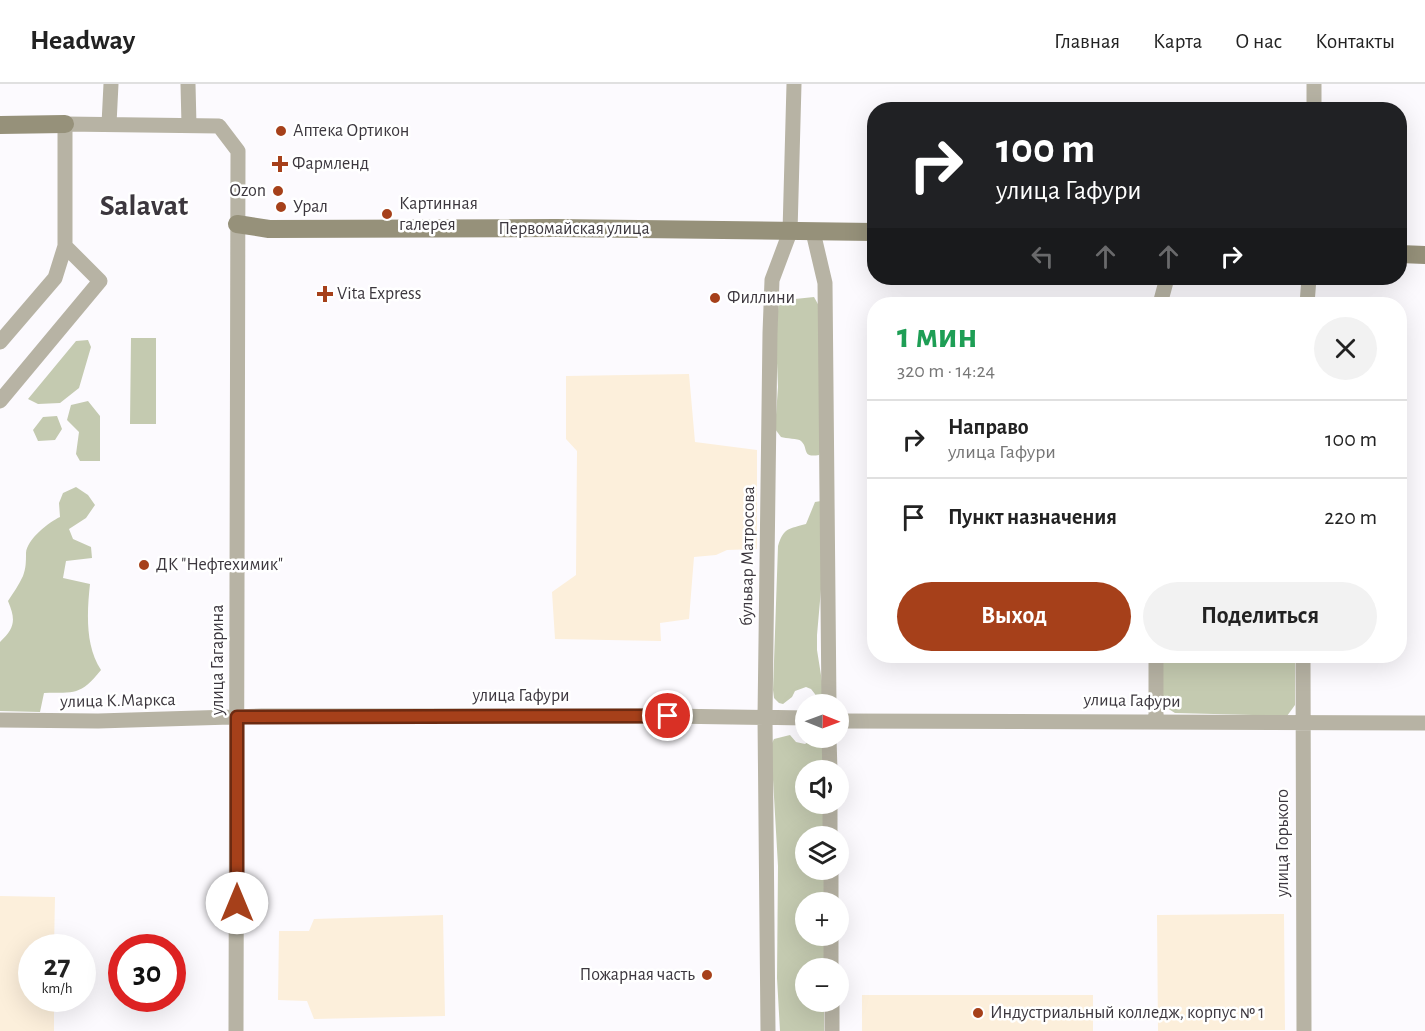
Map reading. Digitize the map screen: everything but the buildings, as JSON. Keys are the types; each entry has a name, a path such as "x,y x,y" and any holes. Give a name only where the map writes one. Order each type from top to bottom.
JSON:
{"street":[{"path":"110,124 111,84"},
{"path":"0,125 189,125 188,84"},
{"name":"бульвар Матросова","path":"768,1031 765,717 772,280 790,232 794,84"},
{"path":"1314,84 1314,102"},
{"path":"0,342 55,278 65,246 65,124"},
{"name":"улица Гагарина","path":"189,125 219,126 238,151 236,1031"},
{"name":"Первомайская улица","path":"237,224 269,229 556,228 867,232"},
{"path":"813,232 825,283 829,694"},
{"path":"0,401 100,281 65,246"},
{"path":"1407,254 1425,255"},
{"path":"1156,663 1156,720"},
{"name":"улица Горького","path":"1303,663 1304,1031"},
{"name":"улица Гафури","path":"237,717 795,718"},
{"name":"улица К.Маркса","path":"0,720 110,721 237,717"},
{"name":"улица Гафури","path":"849,721 1156,720 1425,723"},
{"path":"832,1012 832,1031"}],"shaded area":[{"path":"689,374 695,442 757,450 757,549 727,550 716,555 694,557 689,619 660,623 661,641 555,639 552,592 576,575 577,451 566,439 566,376"},
{"path":"0,896 55,897 54,934 18,934 18,1012 54,1012 54,1031 0,1031"},
{"path":"1284,914 1285,1030 1158,1031 1157,915"},
{"path":"443,915 445,1016 314,1019 307,1001 278,1000 279,931 309,931 314,919"},
{"name":"Индустриальный колледж, корпус № 1","path":"862,995 1093,995 1093,1031 862,1031"}],"green space":[{"path":"786,292 795,299 814,297 819,306 821,449 819,455 808,454 801,441 781,437 775,429 779,297 781,293"},
{"path":"131,338 156,338 156,424 130,424"},
{"path":"88,340 91,347 79,388 60,403 38,404 28,399 76,341"},
{"path":"88,401 100,416 100,461 80,461 76,454 79,432 67,420 71,405"},
{"path":"57,416 62,429 55,440 38,441 33,430 43,417"},
{"path":"76,487 88,495 95,505 86,518 69,529 73,539 91,547 92,558 66,561 63,578 90,584 88,628 92,650 101,670 88,684 76,691 44,693 40,712 0,711 0,642 13,623 8,601 23,576 30,542 45,527 60,517 59,503 63,493"},
{"path":"821,501 825,544 817,635 824,694 815,694 806,687 795,691 792,697 783,704 774,698 773,690 778,546 785,532 806,524 815,502"},
{"path":"1161,663 1295,663 1295,705 1287,716 1175,713 1167,708 1162,699"},
{"path":"790,735 795,741 795,748 824,748 825,760 795,760 795,814 827,814 826,826 795,826 795,880 825,880 825,892 795,892 795,946 824,946 824,958 795,958 795,1012 824,1012 824,1031 780,1031 777,978 778,866 771,745 774,739"}],"place":[{"name":"Аптека Ортикон","path":"281,131"},
{"name":"Фармленд","path":"280,164"},
{"name":"Ozon","path":"278,191"},
{"name":"Урал","path":"281,207"},
{"name":"Картинная галерея","path":"387,214"},
{"name":"Vita Express","path":"325,294"},
{"name":"Филлини","path":"715,298"},
{"name":"ДК \"Нефтехимик\"","path":"144,565"},
{"name":"Пожарная часть","path":"707,975"},
{"name":"Индустриальный колледж, корпус № 1","path":"978,1013"}],"district":[{"name":"Salavat","path":"144,206"}],"route":[{"path":"237,903 237,717 668,716"}]}
